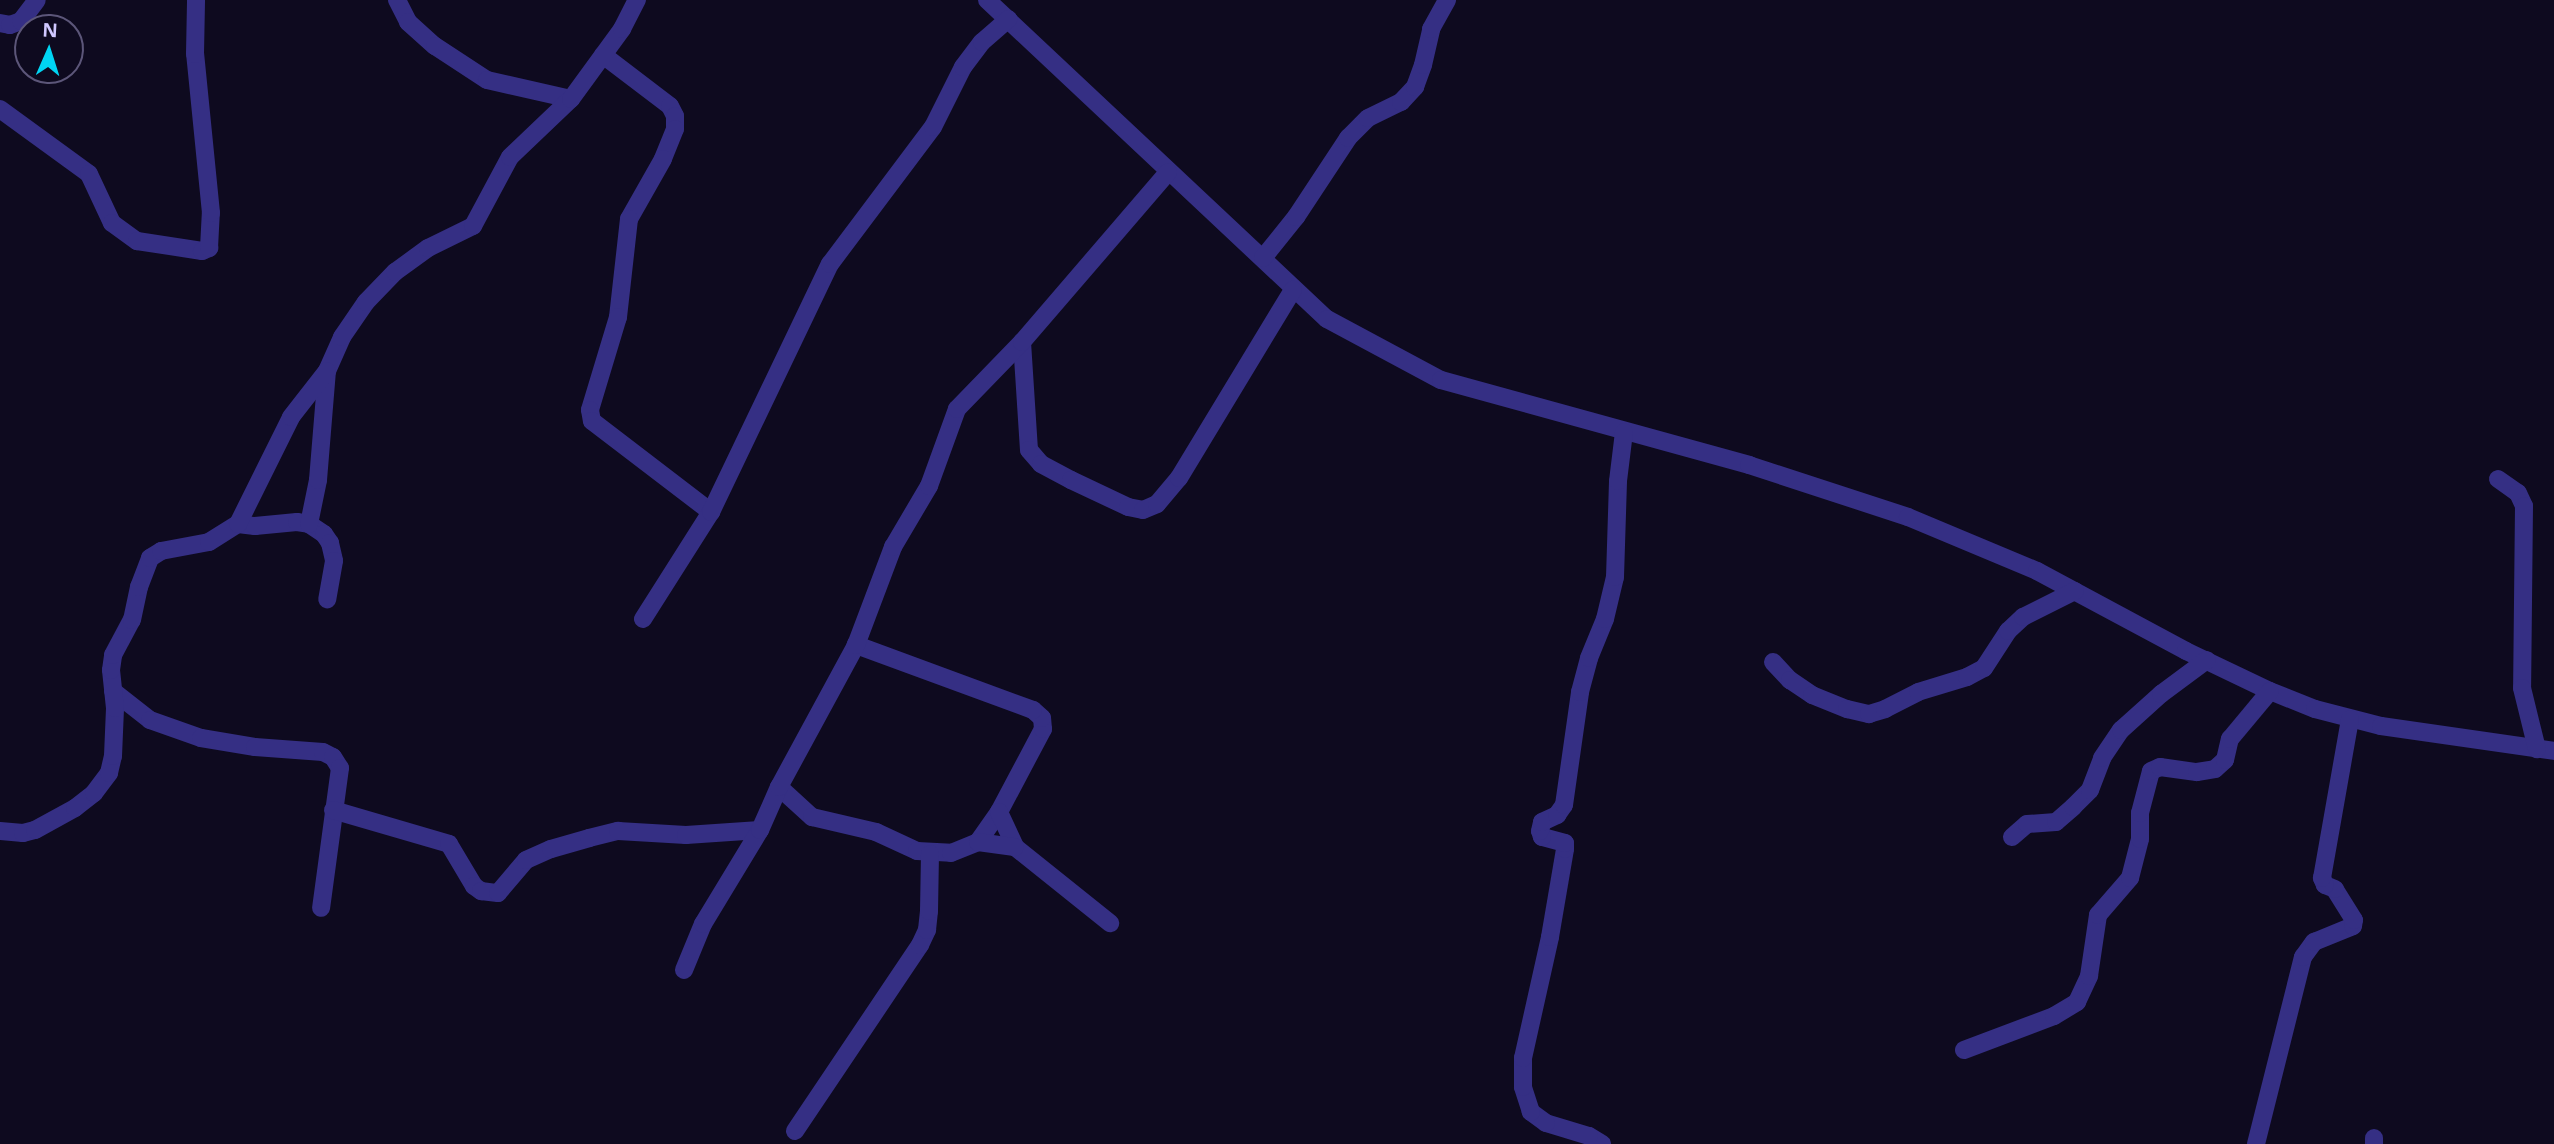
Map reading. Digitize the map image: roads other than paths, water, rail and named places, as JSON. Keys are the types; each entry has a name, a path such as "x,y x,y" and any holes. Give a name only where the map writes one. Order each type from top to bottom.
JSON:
{"street":[{"path":"0,23 10,25 21,21 37,0"},
{"path":"0,109 89,174 112,223 137,241 202,251 209,248 211,213 195,54 196,0"},
{"path":"397,0 408,22 435,46 487,80 571,99"},
{"path":"0,831 23,833 35,830 75,808 93,793 109,773 113,756 113,655 132,621 139,587 150,558 161,551 209,542 238,524 265,475 291,417 327,371 342,337 380,287 428,248 473,226 510,157 571,99 638,0"},
{"path":"987,0 1263,258 1293,290 1327,319 1441,380 1749,465 1908,517 2037,571 2270,691 2350,719 2545,750 2522,688 2524,506 2518,494 2498,479"},
{"path":"1263,258 1296,217 1348,138 1368,118 1401,102 1415,87 1431,29 1447,0"},
{"path":"643,619 711,512 830,264 933,127 963,67 982,42 1008,19"},
{"path":"603,55 670,106 675,116 675,129 663,159 629,219 618,317 590,410 592,421 711,512"},
{"path":"684,970 703,924 760,830 779,787 856,645 893,547 929,486 957,409 1023,342 1168,172"},
{"path":"1023,342 1029,450 1041,464 1070,480 1128,507 1143,510 1157,504 1179,478 1293,290"},
{"path":"309,524 318,480 327,371"},
{"path":"1602,1144 1589,1136 1546,1123 1531,1112 1523,1087 1523,1058 1565,849 1565,843 1542,837 1540,831 1542,822 1557,815 1564,806 1580,692 1589,658 1605,619 1615,577 1618,481 1624,432"},
{"path":"238,524 309,524 330,543 334,561 327,599"},
{"path":"1773,662 1790,680 1812,695 1847,709 1869,714 1984,668 2008,631 2023,617 2075,591"},
{"path":"856,645 1033,710 1042,718 1044,729 999,812 978,842"},
{"path":"2012,837 2027,824 2056,822 2073,807 2090,790 2102,758 2121,730 2161,694 2207,660"},
{"path":"113,691 150,720 201,738 328,754 340,768 321,908"},
{"path":"1964,1050 2054,1016 2077,1002 2089,976 2098,915 2130,878 2140,839 2140,813 2151,771 2160,767 2197,772 2215,769 2225,760 2230,738 2270,691"},
{"path":"2256,1144 2303,957 2314,942 2353,926 2354,920 2334,889 2325,885 2322,878 2350,719"},
{"path":"779,787 812,817 876,832 930,854 951,853 978,842 1015,847"},
{"path":"333,810 449,844 474,886 490,893 505,889 526,860 537,854 618,831 696,835 760,830"},
{"path":"999,812 1015,847 1110,923"},
{"path":"796,1131 920,946 927,930 929,912 930,854"}]}
